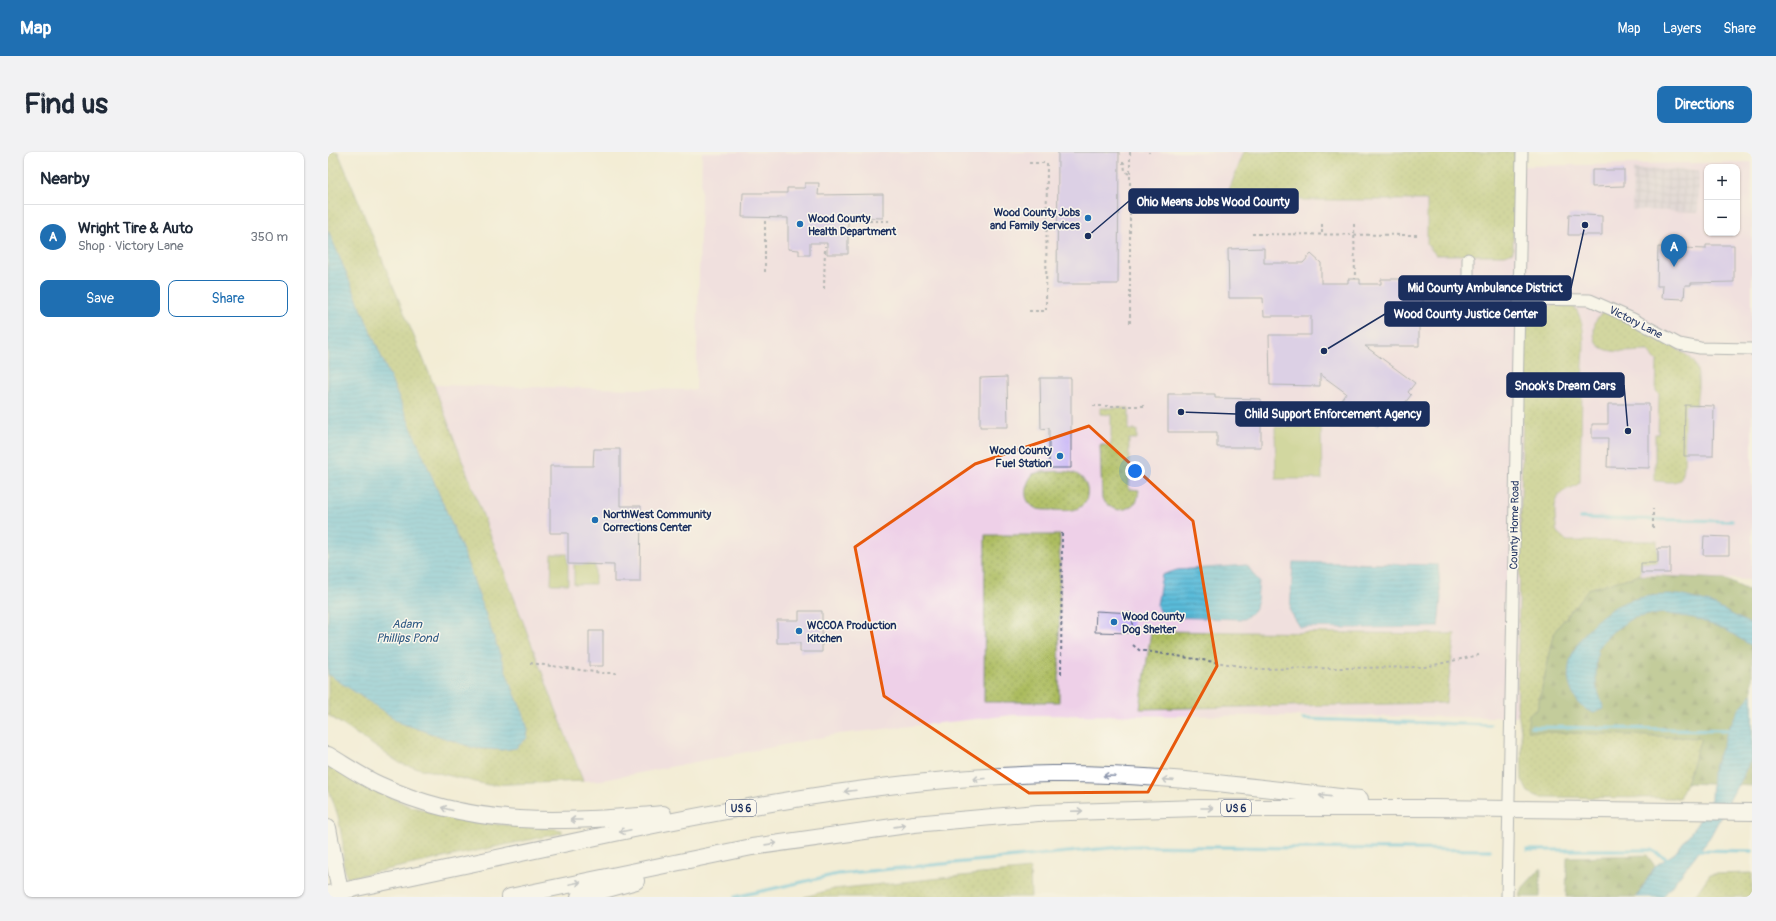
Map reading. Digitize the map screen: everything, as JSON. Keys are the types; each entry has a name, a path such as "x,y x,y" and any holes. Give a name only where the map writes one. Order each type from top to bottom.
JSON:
{"highway":[{"path":"328,755 380,785 414,799 459,812 490,817 524,820 583,820 740,808"},
{"name":"US 6","path":"337,894 740,808 904,785 1053,774 1117,776 1201,782 1433,808"},
{"name":"US 6","path":"510,897 752,847 914,824 1038,813 1199,808 1433,808 1752,812"},
{"path":"328,828 337,894"},
{"path":"579,897 752,847"}],"street":[{"name":"County Home Road","path":"1507,897 1522,152"},
{"path":"1468,260 1468,285"},
{"path":"1423,284 1519,287"},
{"name":"Victory Lane","path":"1519,299 1590,300 1633,319 1679,344 1700,348 1752,349"}],"path":[{"path":"1130,152 1130,323"},
{"path":"1028,163 1047,163 1046,311 1029,311"},
{"path":"1130,163 1123,163 1125,171 1130,175"},
{"path":"765,219 765,272"},
{"path":"851,221 889,221"},
{"path":"1322,224 1322,234"},
{"path":"1354,224 1355,279"},
{"path":"1252,234 1418,235"},
{"path":"824,289 825,246"},
{"path":"1571,386 1589,386"},
{"path":"1093,406 1147,406"},
{"path":"1653,509 1653,528"},
{"path":"1061,674 1062,533"},
{"path":"1133,645 1139,650 1259,669 1425,667 1479,654"},
{"path":"530,663 602,673 618,673"}],"highlighted area":[{"path":"1089,426 1193,521 1217,666 1148,792 1029,793 884,696 855,547 975,464"}],"shaded area":[{"path":"702,152 1522,152 1522,166 1752,162 1752,580 1640,575 1555,631 1537,711 1510,717 1013,715 839,734 603,780 583,781 434,385 696,390"},
{"path":"1633,169 1699,170 1698,212 1632,210"}],"green space":[{"name":"Adam Phillips Pond","path":"328,152 338,152 434,385 583,781 488,785 401,764 328,715"},
{"path":"1244,152 1515,152 1513,252 1505,255 1436,255 1427,245 1427,200 1250,200 1249,210 1234,209 1227,202 1227,195"},
{"path":"1560,304 1573,305 1578,313 1583,331 1584,351 1582,380 1572,380 1571,392 1582,393 1580,482 1561,493 1558,498 1555,509 1557,532 1567,541 1657,541 1658,563 1641,563 1640,575 1588,589 1555,631 1537,711 1528,731 1701,738 1686,783 1679,798 1539,797 1528,792 1522,780 1521,731 1517,706 1524,343 1528,327 1534,316 1544,308"},
{"path":"1604,311 1680,350 1694,362 1698,382 1696,407 1685,454 1683,475 1677,481 1655,481 1655,434 1658,434 1659,394 1656,391 1657,361 1648,351 1623,352 1606,350 1600,346 1596,341 1594,326 1597,318"},
{"path":"1100,408 1129,408 1129,430 1137,430 1137,439 1129,439 1129,489 1139,490 1137,501 1128,508 1119,510 1115,509 1106,504 1102,499 1100,445 1111,445 1111,415 1100,414"},
{"path":"1275,427 1321,427 1322,479 1276,479"},
{"path":"1041,472 1072,472 1082,478 1086,485 1086,500 1079,507 1065,511 1040,510 1035,508 1028,501 1026,496 1026,487 1033,474"},
{"path":"985,535 1060,535 1059,702 984,702"},
{"path":"552,554 568,554 568,584 551,584"},
{"path":"574,564 595,565 595,584 574,584"},
{"path":"1640,575 1724,579 1752,592 1752,786 1686,783 1701,738 1527,731 1529,714 1537,710 1555,631 1588,589"},
{"path":"1151,631 1455,634 1446,703 1140,709"},
{"path":"328,764 351,778 409,806 471,822 557,829 562,830 562,833 347,878 343,863 343,844 338,816 328,787"},
{"path":"1647,855 1655,866 1637,897 1566,897 1567,857"},
{"path":"1541,868 1540,897 1519,897 1523,887"},
{"path":"1030,869 1031,897 804,897 833,889"},
{"path":"1752,873 1752,897 1694,897 1710,874"}],"water":[{"name":"Adam Phillips Pond","path":"328,230 463,551 510,683 523,713 528,730 527,738 516,748 502,750 474,748 401,723 328,674"},
{"path":"1293,562 1438,565 1441,597 1438,627 1300,627 1290,611"},
{"path":"1247,565 1259,582 1256,609 1244,619 1164,617 1157,606 1162,575 1177,570"},
{"path":"1680,595 1710,603 1752,625 1752,646 1726,630 1694,618 1663,613 1632,618 1612,632 1598,647 1596,686 1604,709 1594,713 1584,708 1576,699 1570,686 1568,672 1571,659 1585,633 1606,613 1625,602 1648,596"},
{"path":"1752,694 1752,758 1710,837 1663,897 1637,897 1655,866 1675,853 1697,824 1711,799 1712,773 1728,730 1740,708"}],"building":[{"name":"Wood County Jobs and Family Services","path":"1058,152 1119,152 1118,284 1057,284"},
{"path":"1592,170 1624,170 1624,186 1592,187"},
{"name":"Wood County Health Department","path":"805,183 819,183 818,195 883,194 883,218 848,217 848,254 827,254 827,243 810,243 810,255 799,255 799,250 788,249 788,218 742,217 743,193 787,193 787,188 805,188"},
{"path":"1569,214 1602,216 1602,235 1568,235"},
{"path":"1706,245 1734,245 1734,282 1691,283 1691,285 1685,285 1684,299 1662,298 1663,286 1657,286 1658,247 1706,249"},
{"path":"1264,248 1264,263 1303,263 1311,254 1321,263 1321,283 1348,283 1348,279 1360,279 1360,284 1381,284 1381,279 1415,279 1415,296 1423,296 1423,324 1419,324 1419,346 1365,346 1415,383 1408,392 1411,395 1388,426 1382,422 1378,427 1374,424 1340,425 1339,403 1346,393 1320,374 1320,386 1270,385 1269,335 1311,335 1311,316 1264,316 1263,298 1229,298 1228,249"},
{"path":"1007,377 1008,427 980,427 980,378"},
{"path":"1040,378 1071,378 1071,468 1049,468 1049,428 1041,429"},
{"path":"1168,394 1215,394 1215,398 1261,399 1261,447 1217,447 1217,432 1168,432"},
{"path":"1608,404 1649,404 1649,468 1607,467 1608,438 1592,438 1592,424 1608,424"},
{"path":"1685,405 1714,406 1713,456 1684,456"},
{"name":"NorthWest Community Corrections Center","path":"594,449 620,449 620,506 641,506 640,582 614,582 614,565 568,564 568,533 550,533 550,466 593,466"},
{"path":"1704,536 1729,537 1729,555 1703,555"},
{"path":"1658,548 1670,548 1670,573 1641,573 1641,563 1658,563"},
{"name":"WCCOA Production Kitchen","path":"799,611 822,611 822,652 800,652 800,643 777,643 777,620 799,620"},
{"name":"Wood County Dog Shelter","path":"1096,611 1133,613 1132,633 1095,632"},
{"path":"589,631 603,631 603,666 589,666"}],"waterway":[{"path":"1580,518 1732,521"},
{"path":"1303,719 1490,725"},
{"path":"1531,727 1728,730"},
{"path":"735,897 838,874 1131,846 1490,850"},
{"path":"1527,850 1651,850 1670,860"},
{"path":"1695,850 1752,851"}],"place":[{"name":"Wood County Jobs and Family Services","path":"1088,218"},
{"name":"Wood County Health Department","path":"800,224"},
{"name":"Mid County Ambulance District","path":"1585,225"},
{"name":"Ohio Means Jobs Wood County","path":"1088,236"},
{"name":"Wright Tire & Auto","path":"1674,267"},
{"name":"Wood County Justice Center","path":"1324,351"},
{"name":"Child Support Enforcement Agency","path":"1181,412"},
{"name":"Snook's Dream Cars","path":"1628,431"},
{"name":"Wood County Fuel Station","path":"1060,456"},
{"name":"NorthWest Community Corrections Center","path":"595,520"},
{"name":"Wood County Dog Shelter","path":"1114,622"},
{"name":"WCCOA Production Kitchen","path":"799,631"}]}
